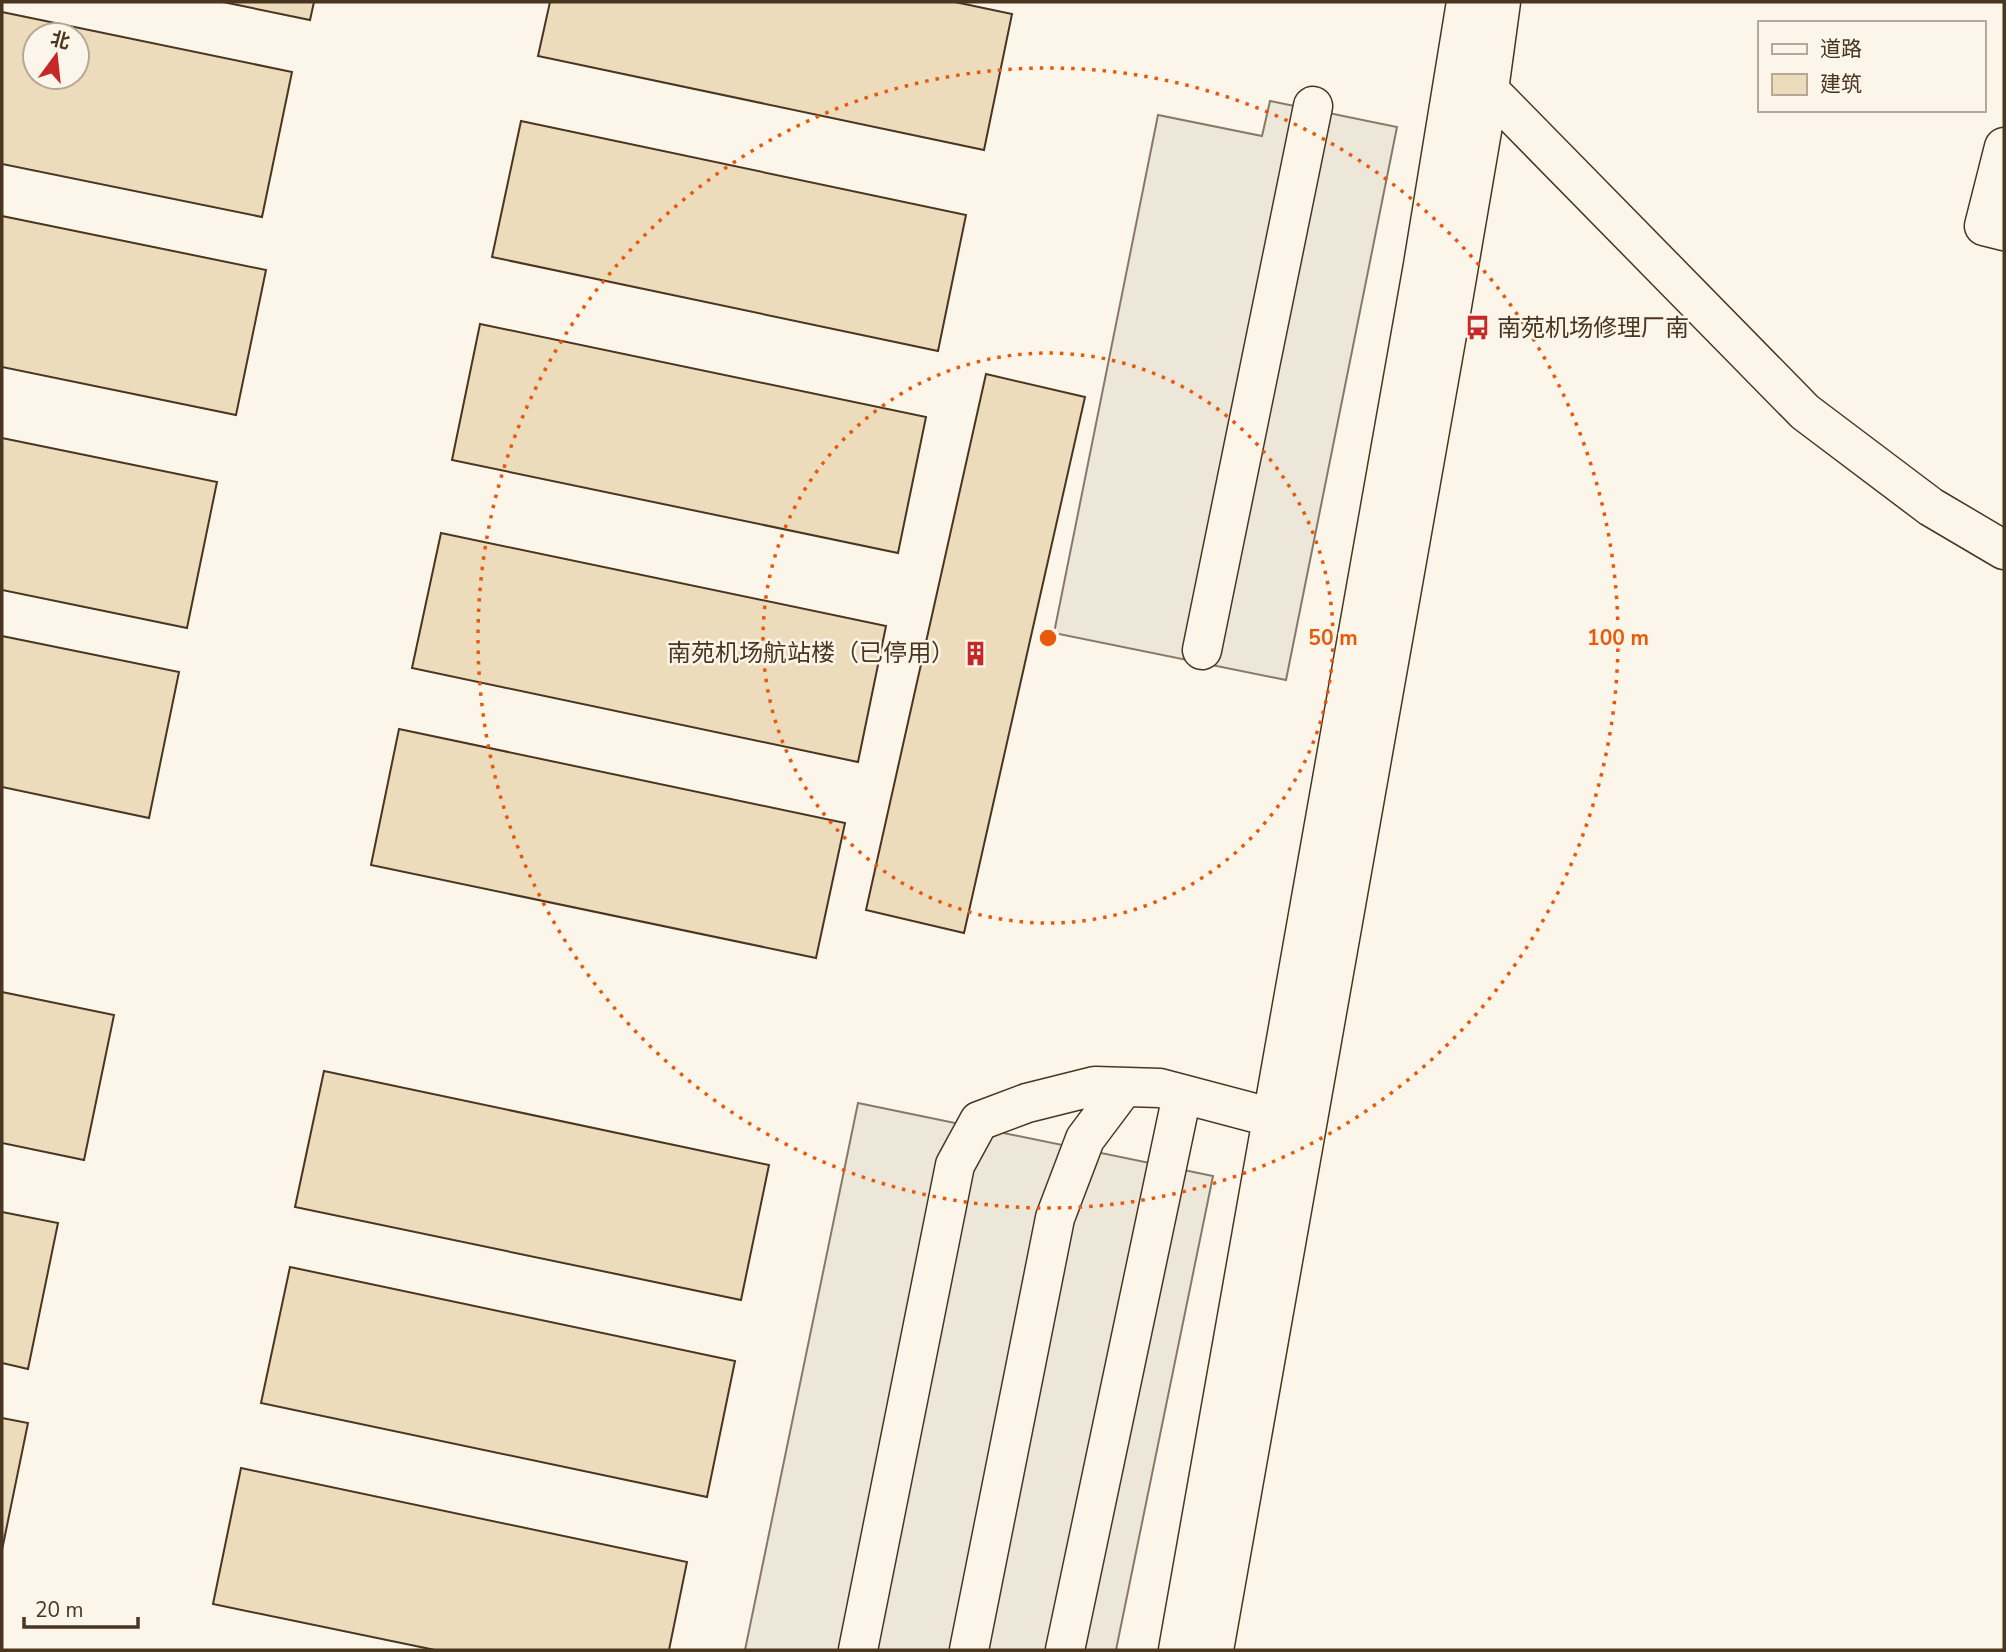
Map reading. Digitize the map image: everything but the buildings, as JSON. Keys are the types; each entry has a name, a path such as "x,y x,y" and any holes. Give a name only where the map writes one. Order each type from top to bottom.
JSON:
{"street":[{"path":"1214,1650 1291,1122 1466,2"},
{"path":"1178,1650 1291,1122 1489,90 1501,2"},
{"path":"1489,90 1805,412 1931,507 2004,550"},
{"path":"1202,650 1313,106"},
{"path":"2004,147 1984,226 2004,231"},
{"path":"858,1650 955,1165 979,1121 1027,1103 1095,1086 1160,1088 1291,1122"},
{"path":"969,1650 1055,1218 1085,1139 1124,1087"},
{"path":"1065,1650 1182,1094"}],"shaded area":[{"path":"1270,101 1397,127 1286,680 1054,633 1158,115 1262,136"},
{"path":"858,1103 1213,1176 1116,1650 745,1650"}],"place":[{"name":"南苑机场修理厂南","path":"1477,328"},
{"name":"南苑机场航站楼（已停用）","path":"975,653"}]}
